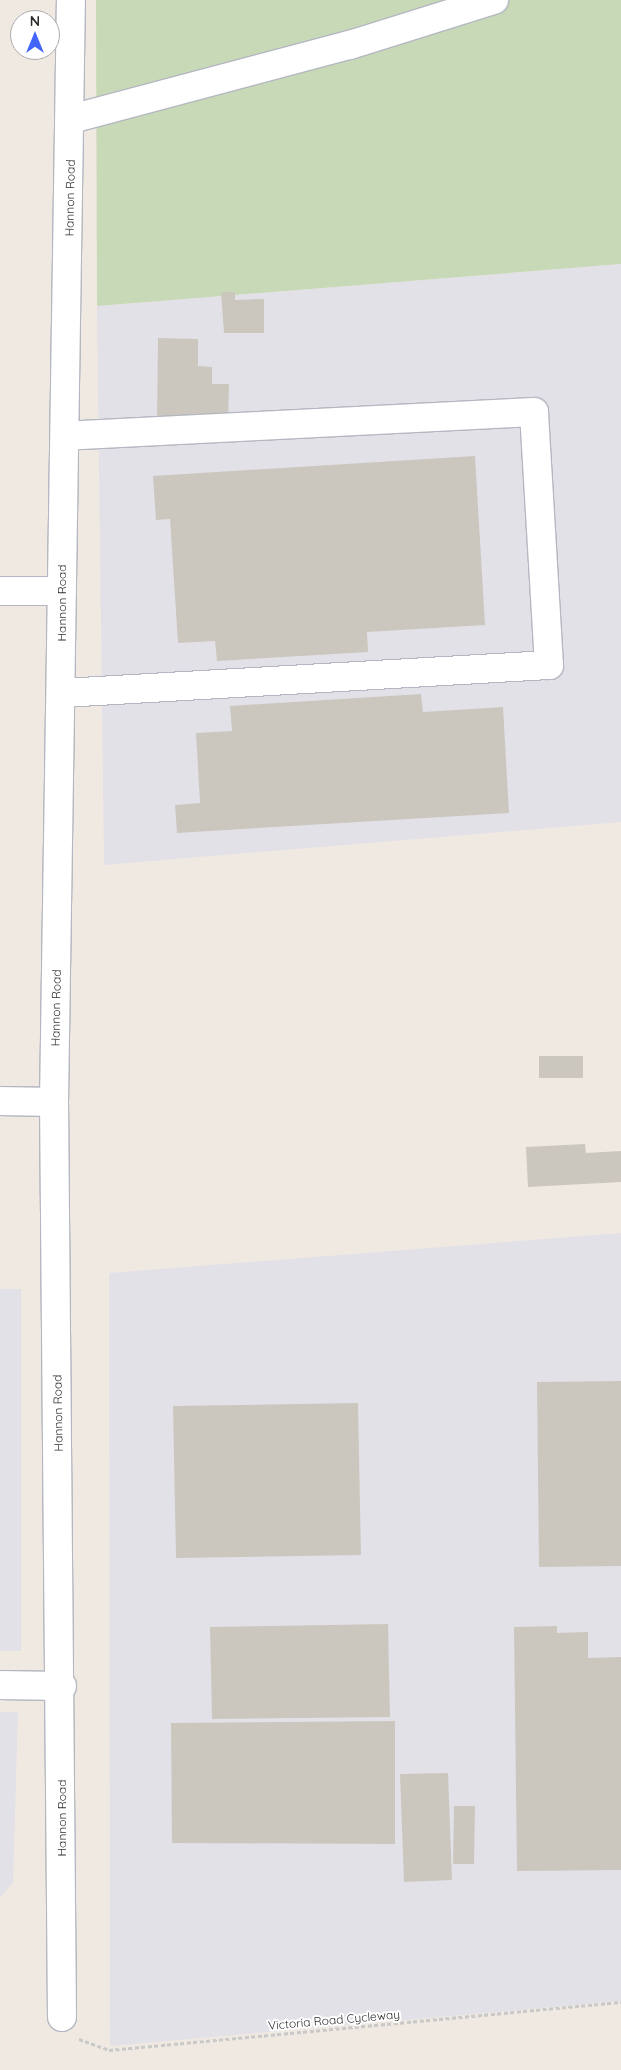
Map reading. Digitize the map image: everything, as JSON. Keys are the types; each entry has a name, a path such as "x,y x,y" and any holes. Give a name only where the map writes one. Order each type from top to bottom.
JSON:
{"street":[{"name":"Hannon Road","path":"62,2017 62,1686 54,1102 63,693 62,591 71,119 71,0"},
{"path":"71,119 350,45 494,0"},
{"path":"63,693 549,666 534,412 66,436"},
{"path":"0,591 62,591"},
{"path":"0,1101 54,1102"},
{"path":"0,1685 62,1686"}],"path":[{"name":"Victoria Road Cycleway","path":"62,2017 78,2038 109,2050 621,2002"}],"shaded area":[{"path":"621,264 621,822 104,865 97,306"},
{"path":"621,1233 621,2001 110,2046 109,1273"},
{"path":"0,1289 21,1289 21,1651 0,1651"},
{"path":"0,1712 18,1712 13,1882 0,1898"}],"green space":[{"path":"96,0 621,0 621,264 97,306"}],"building":[{"path":"221,292 235,292 235,300 264,299 264,333 224,333"},
{"path":"158,338 198,339 198,366 212,367 212,384 229,384 228,422 157,421"},
{"path":"475,456 485,625 367,632 368,652 217,661 215,641 178,643 170,519 156,520 153,476"},
{"path":"421,694 423,712 503,707 509,813 177,833 175,805 200,803 196,733 232,731 230,706"},
{"path":"539,1056 583,1056 583,1078 539,1078"},
{"path":"585,1144 586,1153 621,1151 621,1182 528,1187 526,1147"},
{"path":"621,1381 621,1566 539,1567 537,1382"},
{"path":"358,1403 361,1555 176,1558 173,1406"},
{"path":"388,1624 390,1717 212,1719 210,1627"},
{"path":"557,1626 557,1633 588,1632 588,1658 621,1657 621,1870 517,1871 514,1627"},
{"path":"395,1721 395,1844 172,1843 171,1723"},
{"path":"448,1773 452,1880 404,1882 400,1774"},
{"path":"454,1806 475,1806 474,1864 453,1864"}]}
